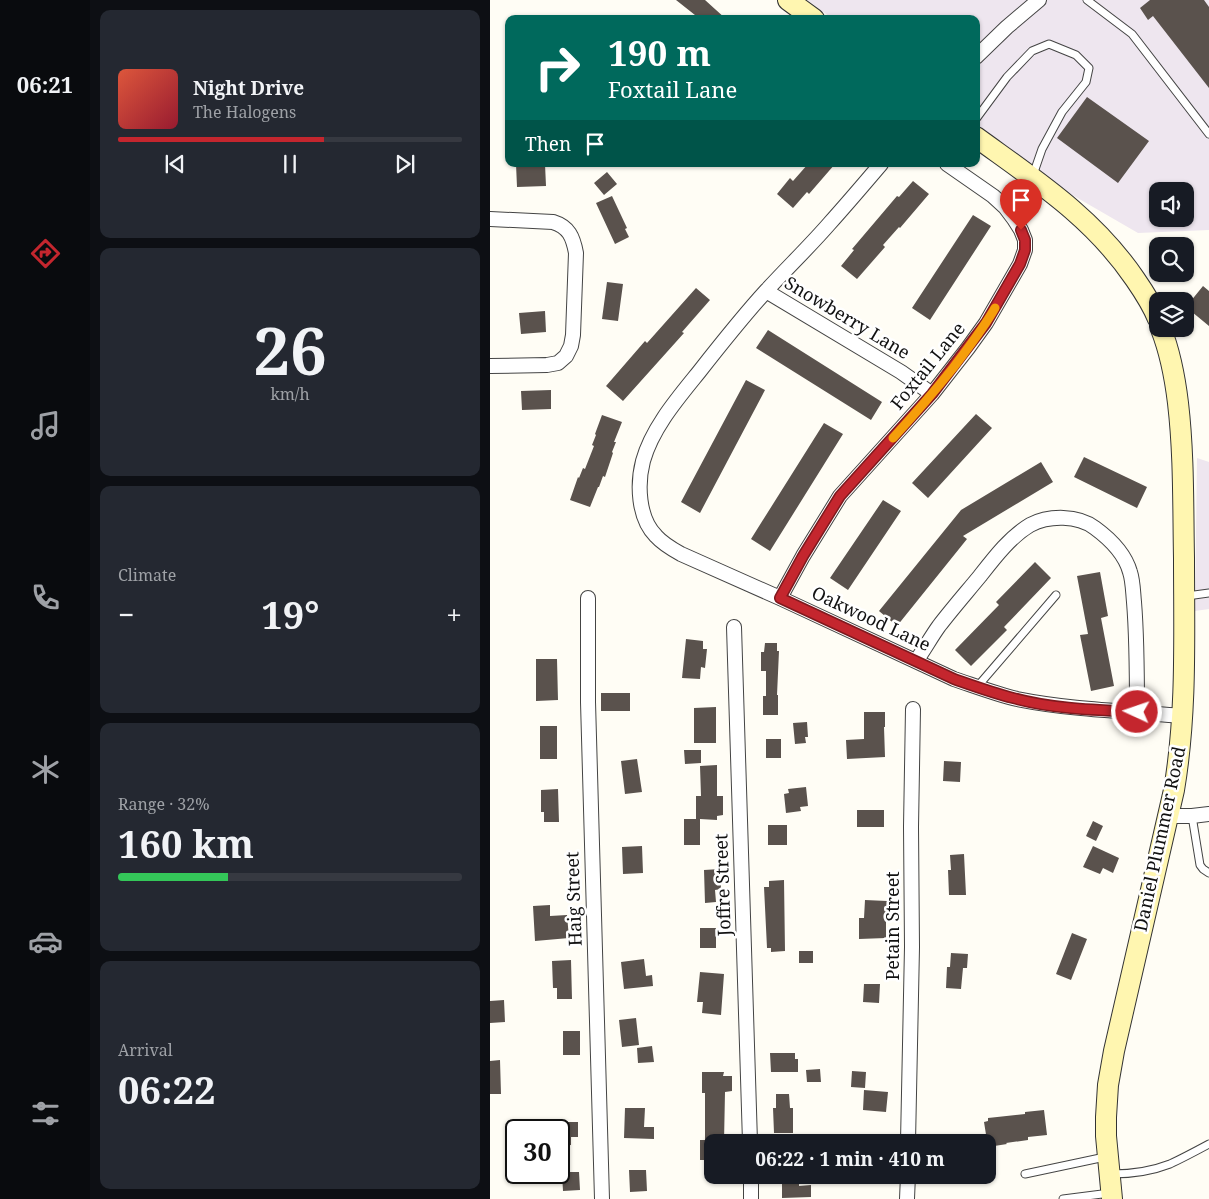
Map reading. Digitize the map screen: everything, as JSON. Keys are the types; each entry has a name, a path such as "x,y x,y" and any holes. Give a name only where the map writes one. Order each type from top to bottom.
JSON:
{"street":[{"path":"788,0 809,15"},
{"path":"980,53 1039,0"},
{"path":"980,140 1062,200 1086,221 1108,243 1128,268 1149,300"},
{"name":"Oakwood Lane","path":"878,167 829,224 766,291 696,376 657,429 644,459 640,474 639,490 647,521 655,535 680,554 954,679 1015,698 1047,704 1082,709 1183,716"},
{"name":"Foxtail Lane","path":"780,598 840,496 932,394 986,323 1020,264 1025,250 1025,240 1014,219 993,196 951,167"},
{"path":"490,219 560,224 568,230 574,240 576,252 573,335 571,346 566,356 558,363 547,366 490,366"},
{"name":"Snowberry Lane","path":"766,291 901,372 932,394"},
{"name":"Daniel Plummer Road","path":"1110,1180 1106,1117 1108,1085 1114,1051 1168,816 1178,765 1183,716 1182,434 1172,368 1163,337"},
{"path":"916,661 938,628 989,564 1019,533 1031,524 1046,520 1063,518 1078,520 1104,534 1124,558 1130,572 1136,619 1137,712"},
{"name":"Haig Street","path":"588,598 588,702 602,1199"},
{"name":"Joffre Street","path":"734,627 750,1134"},
{"name":"Petain Street","path":"908,1134 912,947 911,827 913,709"},
{"path":"1168,816 1209,814"},
{"path":"750,1184 751,1199"},
{"path":"907,1199 908,1184"}],"lane":[{"path":"1087,0 1132,34 1209,134"},
{"path":"980,114 1007,77 1032,50 1049,44 1076,55 1088,68 1086,82 1062,112 1042,149 1032,178"},
{"path":"1184,596 1209,593"},
{"path":"977,687 1056,596"},
{"path":"1192,816 1200,865 1209,873"},
{"path":"1063,1199 1076,1198 1124,1174 1170,1164 1209,1144"},
{"path":"1025,1174 1110,1180"}],"shaded area":[{"path":"807,0 1209,0 1209,230 1138,233 1062,189 980,128 980,15 828,15"},
{"path":"1197,458 1209,462 1209,609 1195,611"}],"building":[{"path":"676,0 705,0 722,15 695,15"},
{"path":"1150,0 1204,0 1209,7 1209,88 1153,16 1148,20 1140,8"},
{"path":"1087,97 1149,141 1118,183 1057,138"},
{"path":"516,167 545,167 546,186 517,187"},
{"path":"805,167 832,167 809,194 807,192 793,208 777,194 790,178 793,181"},
{"path":"607,172 617,184 604,195 594,183"},
{"path":"913,181 929,194 883,245 885,247 857,279 841,266 854,250 852,249 897,196 899,197"},
{"path":"612,196 627,228 625,229 629,237 615,244 596,203"},
{"path":"973,215 991,226 930,320 912,308"},
{"path":"607,282 623,284 618,321 602,319"},
{"path":"1203,286 1209,291 1209,326 1194,314 1194,297"},
{"path":"696,288 710,300 682,332 684,333 623,401 606,386 645,341 647,343"},
{"path":"545,311 546,332 521,334 519,313"},
{"path":"768,330 882,402 871,420 756,348"},
{"path":"746,380 765,390 700,513 681,502"},
{"path":"551,390 551,409 522,410 521,391"},
{"path":"976,414 992,428 928,498 912,483"},
{"path":"602,415 622,422 614,442 616,442 605,477 603,476 590,507 570,500 578,477 583,468 585,469 594,446 592,445"},
{"path":"824,423 843,434 770,551 751,539"},
{"path":"1084,457 1147,487 1137,508 1074,477"},
{"path":"1041,462 1053,482 963,536 967,539 897,626 879,611 961,510"},
{"path":"883,500 901,511 848,590 830,578"},
{"path":"1035,562 1051,578 1004,627 1007,630 971,666 955,650 999,605 996,602"},
{"path":"1100,572 1108,616 1101,618 1114,686 1091,691 1080,635 1088,634 1077,576"},
{"path":"686,639 703,641 703,649 707,649 705,668 701,667 700,679 682,678"},
{"path":"765,643 777,643 777,651 779,651 778,715 763,715 763,696 766,696 766,671 761,671 761,652 764,652"},
{"path":"536,659 557,659 558,700 536,701"},
{"path":"601,693 630,693 630,711 601,711"},
{"path":"716,707 716,743 694,743 694,708"},
{"path":"864,712 885,712 885,757 847,759 846,740 864,739"},
{"path":"807,722 808,737 805,737 806,743 795,744 793,723"},
{"path":"540,726 557,726 557,759 540,759"},
{"path":"766,739 781,739 781,758 766,758"},
{"path":"684,750 701,750 701,763 685,764"},
{"path":"637,759 642,792 625,794 621,761"},
{"path":"944,761 961,762 960,782 943,781"},
{"path":"717,765 717,796 723,796 723,815 717,816 717,820 700,819 700,845 684,845 684,819 696,819 696,796 701,796 700,766"},
{"path":"806,787 808,806 800,807 801,811 786,813 784,794 789,793 788,789"},
{"path":"558,789 559,822 544,822 544,812 541,812 541,790"},
{"path":"857,810 884,810 884,827 857,827"},
{"path":"1093,821 1103,826 1096,841 1086,836"},
{"path":"768,825 787,825 787,845 768,845"},
{"path":"642,846 643,873 623,874 622,847"},
{"path":"1093,846 1119,858 1113,873 1103,868 1100,874 1083,867"},
{"path":"964,854 966,895 949,895 948,870 951,870 950,855"},
{"path":"720,869 721,889 715,890 716,902 705,903 704,870"},
{"path":"784,880 785,951 771,952 771,948 767,948 764,887 769,887 769,881"},
{"path":"865,900 887,901 886,938 859,939 859,918 864,918"},
{"path":"550,905 550,916 567,915 569,938 535,941 533,906"},
{"path":"700,928 716,928 716,948 700,948"},
{"path":"1072,933 1087,939 1071,980 1056,974"},
{"path":"799,951 813,951 813,963 799,963"},
{"path":"951,953 968,954 967,968 963,968 961,989 946,988 947,967 950,967"},
{"path":"644,959 646,976 652,975 653,986 624,989 621,962"},
{"path":"571,960 572,999 557,999 557,988 553,988 552,961"},
{"path":"700,972 724,974 721,1015 702,1013 703,1002 697,1002"},
{"path":"864,984 880,984 879,1003 863,1002"},
{"path":"504,1000 505,1022 490,1023 490,1001"},
{"path":"636,1018 639,1045 622,1047 619,1020"},
{"path":"563,1031 580,1031 580,1055 563,1055"},
{"path":"652,1046 654,1062 638,1063 637,1048"},
{"path":"770,1053 795,1053 795,1059 798,1059 798,1072 771,1072"},
{"path":"500,1060 501,1094 490,1094 490,1061"},
{"path":"820,1069 821,1082 807,1082 806,1070"},
{"path":"852,1071 866,1072 865,1088 851,1087"},
{"path":"702,1072 724,1072 723,1076 732,1076 732,1091 725,1092 724,1134 705,1134 705,1093 702,1093"},
{"path":"864,1090 888,1092 886,1112 863,1110"},
{"path":"776,1094 789,1094 790,1108 793,1108 793,1133 774,1133 773,1108 776,1108"},
{"path":"625,1108 645,1108 644,1127 654,1127 654,1139 624,1138"},
{"path":"1044,1110 1047,1135 1028,1137 1028,1140 996,1146 996,1134 986,1134 984,1122 988,1121 988,1118 1025,1114 1025,1112"},
{"path":"570,1122 578,1122 578,1137 571,1137 571,1145"},
{"path":"700,1140 704,1140 704,1160 700,1160"},
{"path":"629,1170 646,1170 647,1191 630,1192"},
{"path":"570,1172 579,1172 580,1190 563,1191 563,1184 570,1184"},
{"path":"782,1184 811,1185 811,1197 782,1198"}],"slow traffic":[{"path":"893,438 956,364 995,308"}],"route":[{"path":"1021,230 1025,240 1025,250 1020,264 986,323 932,394 840,496 780,598 954,679 984,690 1047,704 1082,709 1137,712"}]}
